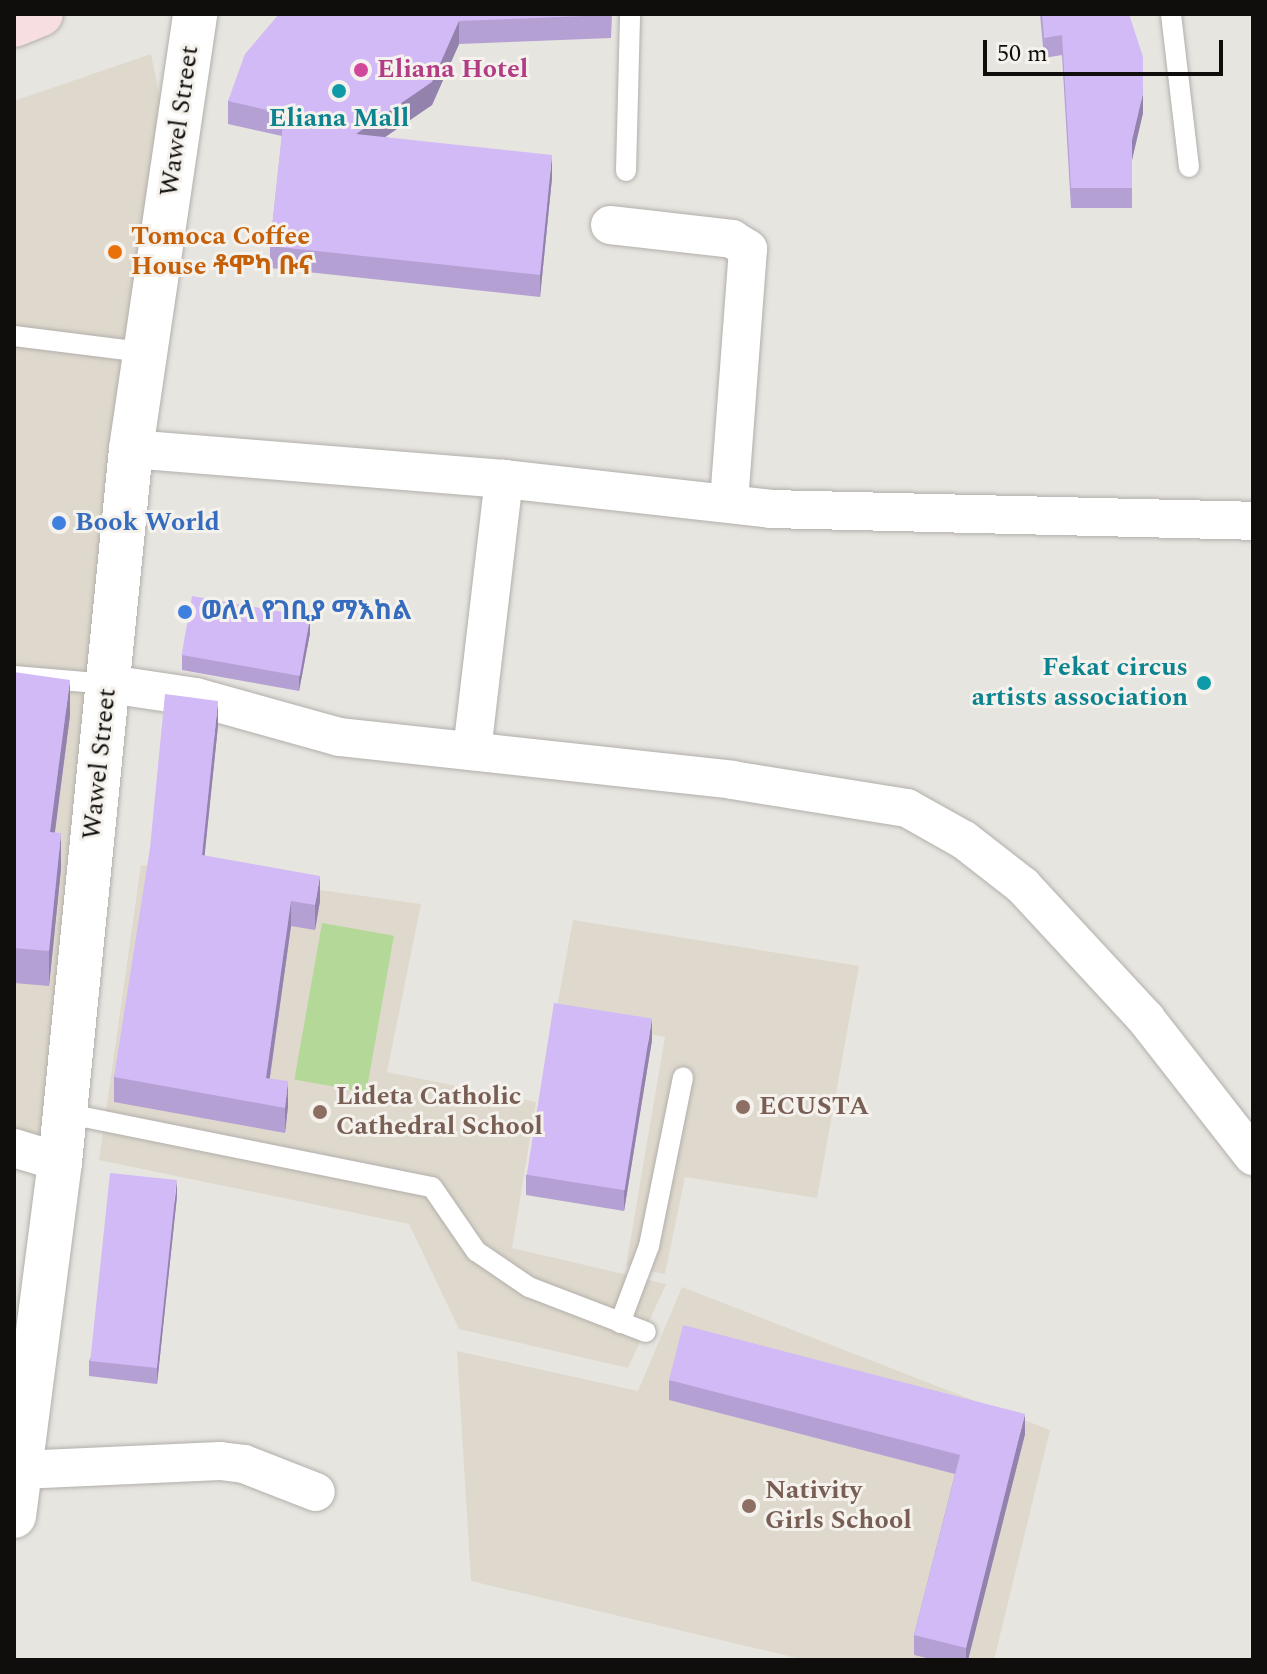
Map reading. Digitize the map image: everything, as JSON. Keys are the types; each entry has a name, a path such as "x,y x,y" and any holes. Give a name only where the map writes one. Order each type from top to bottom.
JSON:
{"main road":[{"path":"14,25 41,14"},
{"name":"Wawel Street","path":"14,1516 20,1470 26,1328 60,1162 131,449 195,14"}],"street":[{"path":"610,225 732,239 748,249 729,502"},
{"path":"131,449 504,479 770,509 1253,521"},
{"path":"472,751 504,479"},
{"path":"109,684 196,697 339,737 748,782 907,808 964,840 1023,886 1146,1019 1253,1156"},
{"path":"14,1148 60,1162"},
{"path":"20,1470 220,1461 244,1464 316,1492"}],"lane":[{"path":"626,171 630,14"},
{"path":"1171,14 1189,167"},
{"path":"14,336 143,352"},
{"path":"14,676 109,684"},
{"path":"620,1323 649,1246 683,1077"},
{"path":"64,1113 432,1187 476,1251 529,1287 646,1332"}],"shaded area":[{"path":"151,54 169,143 67,1171 14,1158 14,101"},
{"name":"Lideta Catholic Cathedral School","path":"141,865 421,904 387,1072 536,1102 512,1248 666,1284 628,1368 459,1329 409,1224 99,1160"},
{"name":"ECUSTA","path":"573,920 859,966 817,1198 685,1177 665,1274 626,1266 665,1037 555,1018"},
{"name":"Nativity Girls School","path":"682,1287 1050,1430 994,1660 805,1660 471,1581 457,1351 638,1391"}],"green space":[{"path":"322,923 394,936 366,1092 294,1080"}],"building":[{"path":"279,14 611,14 459,21 432,82 356,134 552,155 540,275 270,246 284,114 228,101 245,54"},
{"path":"1042,14 1129,14 1143,57 1143,93 1132,140 1132,188 1071,188 1062,35 1044,38"},
{"path":"192,596 310,617 300,676 182,655"},
{"path":"14,672 70,680 50,832 61,833 49,951 14,948"},
{"path":"165,694 218,701 202,855 320,876 315,905 291,901 266,1078 288,1081 285,1108 114,1077 150,848"},
{"path":"554,1003 652,1018 625,1190 527,1175"},
{"path":"110,1173 177,1180 157,1368 90,1361"},
{"path":"683,1325 1025,1414 966,1648 914,1635 960,1455 669,1380"}],"place":[{"name":"Eliana Hotel","path":"361,70"},
{"name":"Eliana Mall","path":"339,91"},
{"name":"Tomoca Coffee House ቶሞካ ቡና","path":"115,252"},
{"name":"Book World","path":"59,523"},
{"name":"ወለላ የገቢያ ማእከል","path":"185,612"},
{"name":"Fekat circus artists association","path":"1204,683"},
{"name":"ECUSTA","path":"743,1107"},
{"name":"Lideta Catholic Cathedral School","path":"320,1112"},
{"name":"Nativity Girls School","path":"749,1506"}]}
